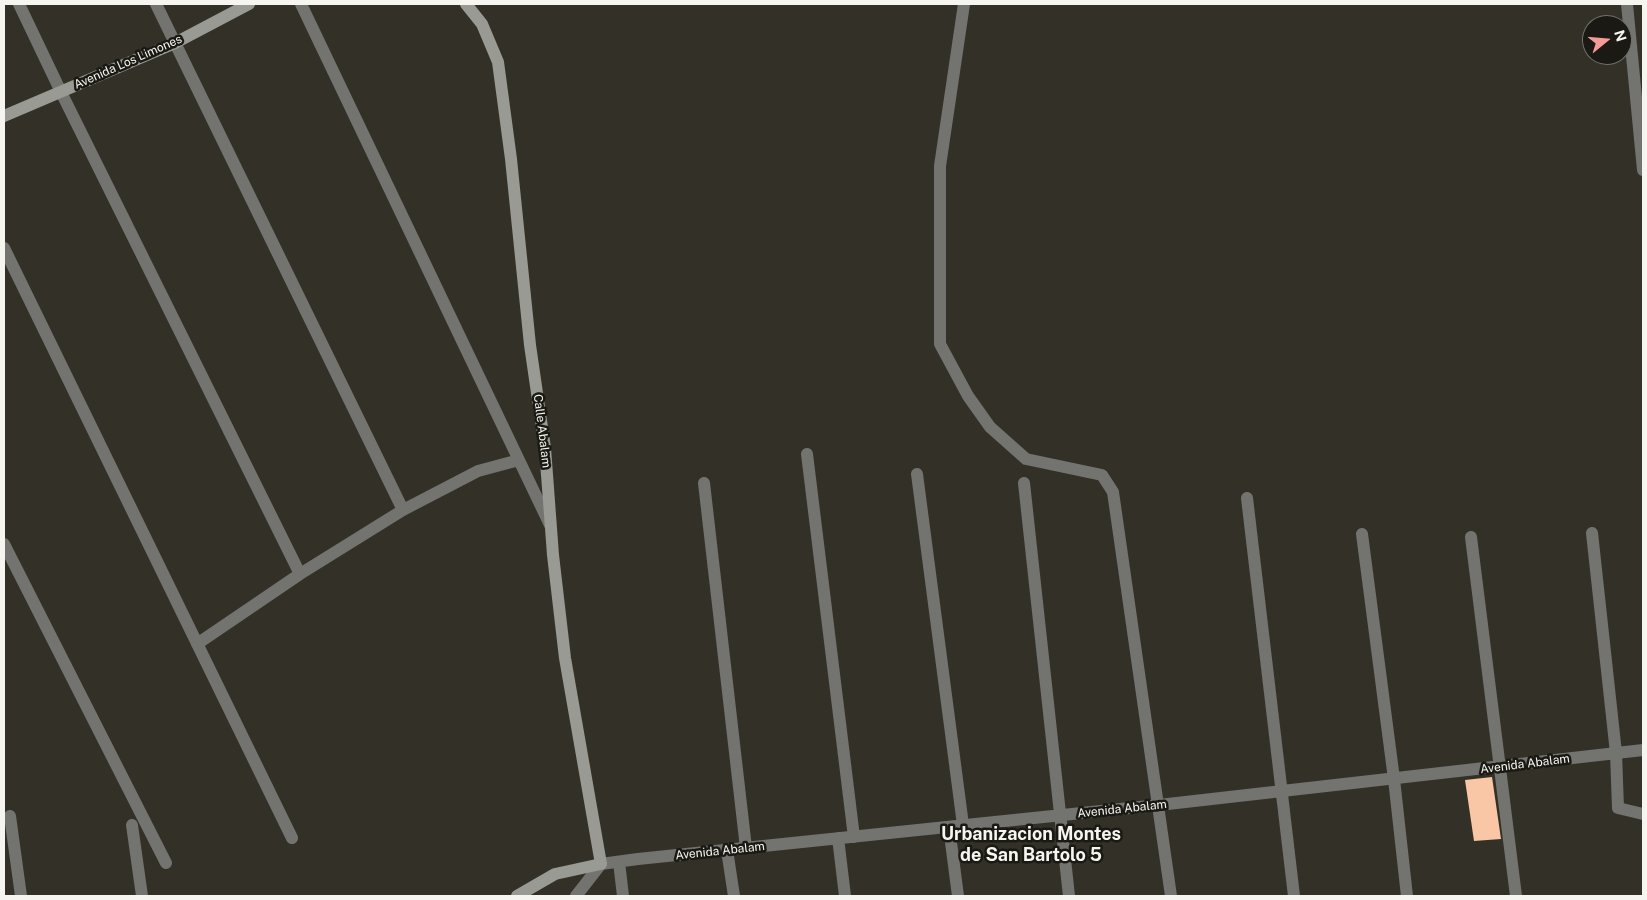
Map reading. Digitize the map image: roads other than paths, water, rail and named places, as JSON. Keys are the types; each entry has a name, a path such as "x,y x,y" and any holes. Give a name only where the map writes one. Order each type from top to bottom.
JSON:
{"street":[{"path":"19,4 300,574"},
{"path":"156,4 403,510"},
{"name":"Avenida Los Limones","path":"4,116 175,43 249,4"},
{"path":"301,4 551,526"},
{"name":"Calle Abalam","path":"466,4 482,24 498,62 511,159 530,345 546,448 551,526 565,658 601,864"},
{"path":"964,4 940,166 940,344 968,396 990,427 1026,459 1102,475 1113,492 1171,896"},
{"path":"1627,4 1643,170"},
{"path":"4,248 292,838"},
{"path":"807,454 854,837"},
{"path":"197,644 300,574 403,510 478,471 519,460"},
{"path":"917,474 963,825"},
{"path":"704,483 746,848"},
{"path":"1024,483 1059,816 1070,896"},
{"path":"1247,498 1294,896"},
{"path":"1592,533 1616,754 1618,808 1643,814"},
{"path":"1362,534 1394,779 1406,896"},
{"path":"1472,537 1516,896"},
{"path":"4,544 166,863"},
{"name":"Avenida Abalam","path":"601,864 1282,792 1643,750"},
{"path":"10,816 21,896"},
{"path":"132,825 142,896"},
{"path":"949,827 958,896"},
{"path":"838,838 845,896"},
{"path":"727,850 734,896"},
{"path":"619,862 623,896"},
{"path":"517,896 555,874 601,864"},
{"path":"576,896 601,864"}],"district":[{"name":"Urbanizacion Montes de San Bartolo 5","path":"1031,844"}]}
